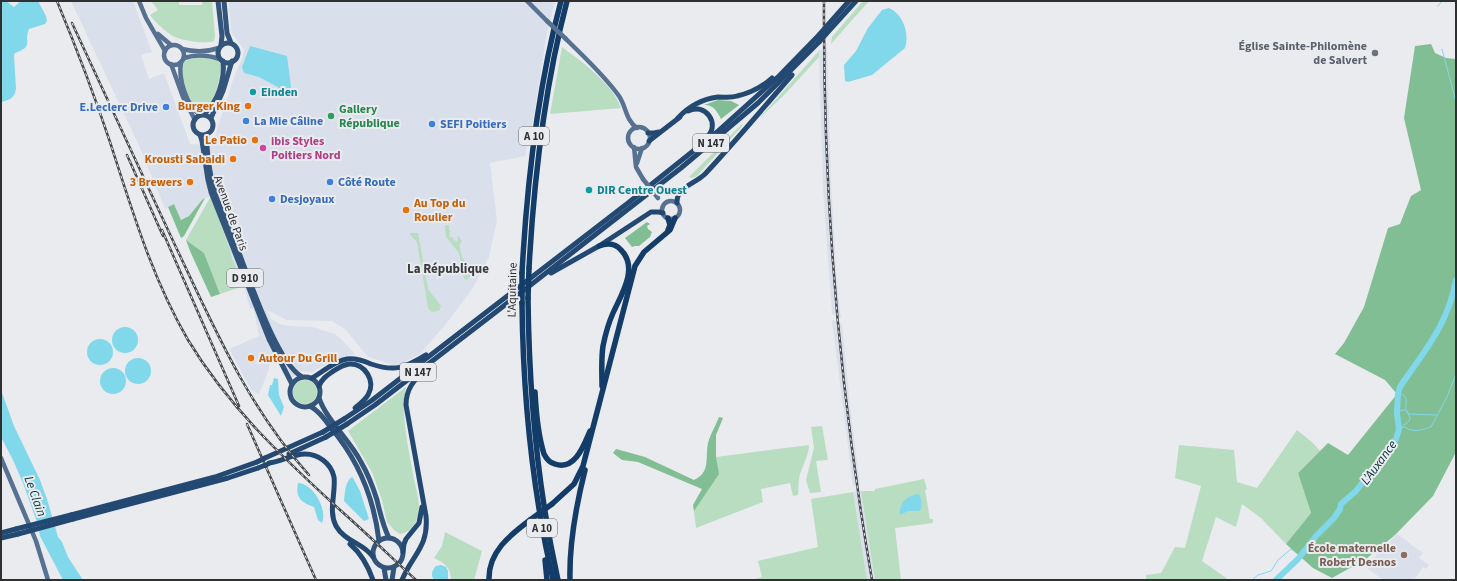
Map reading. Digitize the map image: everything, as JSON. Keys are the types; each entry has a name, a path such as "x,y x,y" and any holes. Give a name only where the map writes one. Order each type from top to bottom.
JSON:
{"highway":[{"name":"L'Aquitaine","path":"553,580 534,476 525,389 522,273 536,120 561,1"},
{"name":"A 10","path":"530,297 530,248 535,176 553,65 567,1"},
{"name":"N 147","path":"345,421 691,153 753,100 807,48 849,1"},
{"path":"677,203 677,194 703,176 836,26 856,1"},
{"name":"N 147","path":"190,486 228,478 258,468 324,434 375,405 490,317 705,148 758,103 819,44"},
{"path":"649,141 692,105 704,100 736,97 757,89 769,81 807,48"},
{"path":"678,118 692,109 697,109 707,112 712,121 710,134 691,153"},
{"path":"648,133 662,131"},
{"path":"402,580 421,549 426,535 426,523 422,498 406,412 407,392 416,378 490,317 549,274 598,246 651,212 659,212 666,216 669,228 665,235"},
{"path":"602,390 603,345 612,315 638,260 644,252 665,235 672,227 675,218"},
{"path":"489,580 492,562 499,548 511,535 552,504 570,488 577,480 583,466 631,275 627,259 620,249 609,244 598,246"},
{"name":"L'Aquitaine","path":"530,297 532,402 535,439 543,503 558,580"},
{"path":"530,297 535,393 541,438 547,458 552,463 558,465 566,465 575,459 583,446 597,414"},
{"path":"312,378 338,362 348,359 360,360 388,368 405,367 472,323"},
{"name":"N 147","path":"319,386 325,377 345,365 356,365 367,373 371,383 369,394 345,421"},
{"name":"N 147","path":"1,538 17,532 190,486 257,462 324,434"},
{"path":"570,580 570,553 573,524 586,467 590,440"},
{"path":"268,463 306,454 324,460 332,471 334,478 332,509 333,517 339,530 364,559 374,580"},
{"path":"534,476 547,580"},
{"path":"403,552 404,542 415,529 420,520 422,498"},
{"name":"N 147","path":"1,533 17,532"},
{"path":"348,539 367,549 373,557"}],"main road":[{"path":"138,1 165,50 165,59 171,64 183,98 195,120 194,128 200,135 211,132 214,126 211,118 223,90 232,62 236,58 238,52 236,46 231,43 227,33 224,1"},
{"path":"195,120 209,110 218,92 223,73 221,60 218,54 222,36 218,1"},
{"path":"527,1 593,66 618,95 624,104 628,118 630,132 628,140 630,145 634,148 642,148"},
{"path":"149,23 161,38 171,45 175,45 182,49 198,51 213,50 226,43 231,43"},
{"path":"165,50 171,45"},
{"path":"182,49 184,53 180,72 182,85 193,108 202,115 211,118"},
{"path":"171,64 176,64 182,60 205,56 232,62"},
{"path":"628,118 637,128"},
{"path":"630,132 637,128 643,128 648,133 649,141 645,147 642,148 636,167"},
{"name":"Avenue de Paris","path":"207,134 209,166 213,185 247,274 277,344 292,370 302,377"},
{"name":"Avenue de Paris","path":"200,135 208,180 214,198 269,339 292,384"},
{"path":"634,148 636,167 643,179 658,198 665,204"},
{"path":"672,201 677,203 680,206 680,211 675,218 666,216 662,208 665,204 672,201"},
{"path":"302,377 312,378 319,386 319,398 310,406 301,406 294,402 290,395 290,388 295,381 302,377"},
{"path":"319,398 324,410 351,445 366,471 374,490 384,529 389,538 398,542 402,548 403,552 401,561 394,567 384,568 378,565 373,557 372,551 373,547 380,541 389,538"},
{"path":"310,406 320,414 337,434 361,473 373,506 380,541"},
{"path":"1,458 36,541 48,580"},
{"path":"392,580 394,567"},
{"path":"384,568 386,580"}],"shaded area":[{"path":"71,1 133,1 152,52 141,55 149,79 164,73 190,144 212,145 244,50 231,32 229,1 555,1 547,33 533,121 525,156 490,163 497,220 489,257 473,288 446,324 420,354 397,366 368,357 345,329 332,321 287,320 267,310 271,319 282,325 312,327 335,334 355,354 335,359 312,372 302,371 288,380 274,355 267,356 270,363 259,394 252,391 229,349 259,336 254,310 253,308 250,309 244,286 232,258 211,196 202,200 189,216 181,220 174,204 165,209 141,150"},
{"path":"827,47 831,181 837,286 841,318 832,314 823,188 819,51"},
{"path":"832,320 842,324 860,485 853,486"},
{"path":"861,491 875,580 867,580 864,562 853,492"},
{"path":"1397,534 1423,553 1419,558 1429,565 1426,569 1423,567 1415,579 1414,577 1412,580 1384,580 1365,567"}],"green space":[{"path":"151,1 179,1 179,5 202,5 203,1 212,1 215,36 214,41 192,41 174,37 160,26 150,15 158,10"},
{"path":"863,1 869,1 831,44 832,37"},
{"path":"1431,44 1435,53 1446,58 1456,59 1456,452 1433,496 1395,535 1366,559 1332,578 1313,568 1286,544 1311,513 1298,473 1328,443 1348,455 1397,394 1385,380 1335,354 1344,343 1364,307 1388,228 1400,224 1411,196 1421,190 1404,118 1415,46"},
{"path":"562,47 587,66 604,82 617,99 621,108 550,114"},
{"path":"819,51 819,57 785,94 761,117 761,116"},
{"path":"202,57 217,59 221,65 216,90 212,101 205,112 200,111 195,106 187,91 182,73 182,66 185,60"},
{"path":"718,100 731,101 739,105 721,119 712,107 704,105"},
{"path":"742,124 743,125 697,176 692,178 689,177"},
{"path":"211,196 232,258 244,286 220,294 204,253 186,240"},
{"path":"205,198 184,236 181,238 168,207 174,204 181,220 189,216"},
{"path":"647,222 650,224 647,226 648,229 652,232 650,237 639,246 632,247 625,238"},
{"path":"446,225 449,225 449,229 451,231 449,233 450,237 452,237 456,242 458,240 458,236 462,241 460,244 462,257 472,271 467,280 464,279 459,253 446,237"},
{"path":"410,233 418,233 428,289 441,306 439,311 432,312 428,308 417,242"},
{"path":"186,240 204,253 220,294 211,297"},
{"path":"305,380 313,384 317,392 313,400 305,404 297,400 293,392 297,384"},
{"path":"406,387 404,398 405,422 419,511 412,528 400,534 387,522 382,500 372,472 348,431"},
{"path":"719,417 723,418 716,435 716,457 719,474 694,511 693,505 702,489 638,462 622,460 613,453 616,449 645,457 694,480 703,473 705,469 708,443"},
{"path":"822,426 828,460 816,461 821,492 810,493 806,480 814,448 811,427"},
{"path":"1297,430 1320,451 1298,473 1311,513 1286,544 1261,518 1242,504 1236,527 1216,517 1202,561 1229,580 1146,580 1146,575 1161,573 1175,547 1185,548 1201,486 1175,478 1179,445 1234,450 1237,482 1257,488"},
{"path":"809,445 808,454 799,479 798,495 793,496 790,483 761,489 763,502 696,528 694,511 718,474 716,457"},
{"path":"924,479 927,489 925,490 930,519 933,519 933,523 895,528 901,580 875,580 861,491 875,491 875,489"},
{"path":"853,492 867,580 752,580 762,577 758,561 818,547 811,499"},
{"path":"445,532 482,551 474,580 451,580 450,572 447,566 434,558 442,546"}],"water":[{"path":"6,1 14,7 21,1 38,1 47,21 45,24 29,29 27,33 27,46 15,53 16,89 11,98 1,102 1,2"},
{"path":"889,8 898,15 904,25 907,37 905,48 872,75 848,82 845,81 844,65 856,51 868,28 882,10"},
{"path":"250,46 287,56 291,86 290,91 285,91 259,77 244,73 242,67"},
{"path":"125,327 134,331 138,340 134,349 125,353 116,349 112,340 116,331"},
{"path":"100,339 109,343 113,352 109,361 100,365 91,361 87,352 91,343"},
{"path":"138,358 147,362 151,371 147,380 138,384 129,380 125,371 129,362"},
{"path":"113,368 122,372 126,381 122,390 113,394 104,390 100,381 104,372"},
{"path":"274,378 278,379 279,395 284,407 281,416 268,395 270,385 272,385"},
{"name":"Le Clain","path":"1,390 14,426 40,480 58,537 62,542 68,557 83,580 63,580 40,536 37,522 23,483 1,437"},
{"path":"352,477 360,491 369,519 364,521 344,501 347,484"},
{"path":"298,483 309,487 318,498 323,511 322,523 318,520 314,507 302,501 298,496"},
{"path":"919,494 921,498 920,511 908,511 900,515 902,503 911,496"},
{"path":"441,565 446,567 448,571 448,580 434,580 432,576 433,571 436,566"}],"waterway":[{"path":"1438,6 1442,1"},
{"path":"1442,49 1456,102"},
{"name":"L’Auxance","path":"1276,580 1298,559 1316,536 1334,518 1340,509 1341,504 1356,491 1396,439 1399,429 1397,414 1398,394 1400,387 1434,337 1441,324 1447,311 1456,280"},
{"path":"1399,429 1405,427 1411,430 1417,430 1431,427 1447,397 1456,374"},
{"path":"1398,394 1406,397 1406,410 1410,418 1408,422 1400,428"},
{"name":"L’Auxance","path":"1397,411 1405,410"},
{"path":"1407,411 1409,414 1437,415"},
{"path":"1252,580 1258,575 1271,571 1278,560 1291,549 1300,556"}],"railway":[{"path":"57,1 98,106 153,268 188,340 220,387 257,430 297,470 416,580"},
{"path":"824,1 826,146 835,292 850,436 872,580"},
{"path":"72,23 174,243 233,364 267,421 287,449 309,475"},
{"path":"127,155 163,236"},
{"path":"162,230 239,406"},
{"path":"247,424 316,580"}],"place":[{"name":"Église Sainte-Philomène de Salvert","path":"1375,53"},
{"name":"Einden","path":"253,92"},
{"name":"Burger King","path":"248,106"},
{"name":"E.Leclerc Drive","path":"166,107"},
{"name":"Gallery République","path":"331,116"},
{"name":"La Mie Câline","path":"246,121"},
{"name":"SEFI Poitiers","path":"432,124"},
{"name":"Le Patio","path":"255,140"},
{"name":"ibis Styles Poitiers Nord","path":"263,148"},
{"name":"Krousti Sabaidi","path":"233,159"},
{"name":"3 Brewers","path":"190,182"},
{"name":"Côté Route","path":"330,182"},
{"name":"DIR Centre Ouest","path":"589,190"},
{"name":"Desjoyaux","path":"272,199"},
{"name":"Au Top du Roulier","path":"406,210"},
{"name":"Autour Du Grill","path":"251,358"},
{"name":"École maternelle Robert Desnos","path":"1404,555"}],"district":[{"name":"La République","path":"448,268"}]}
